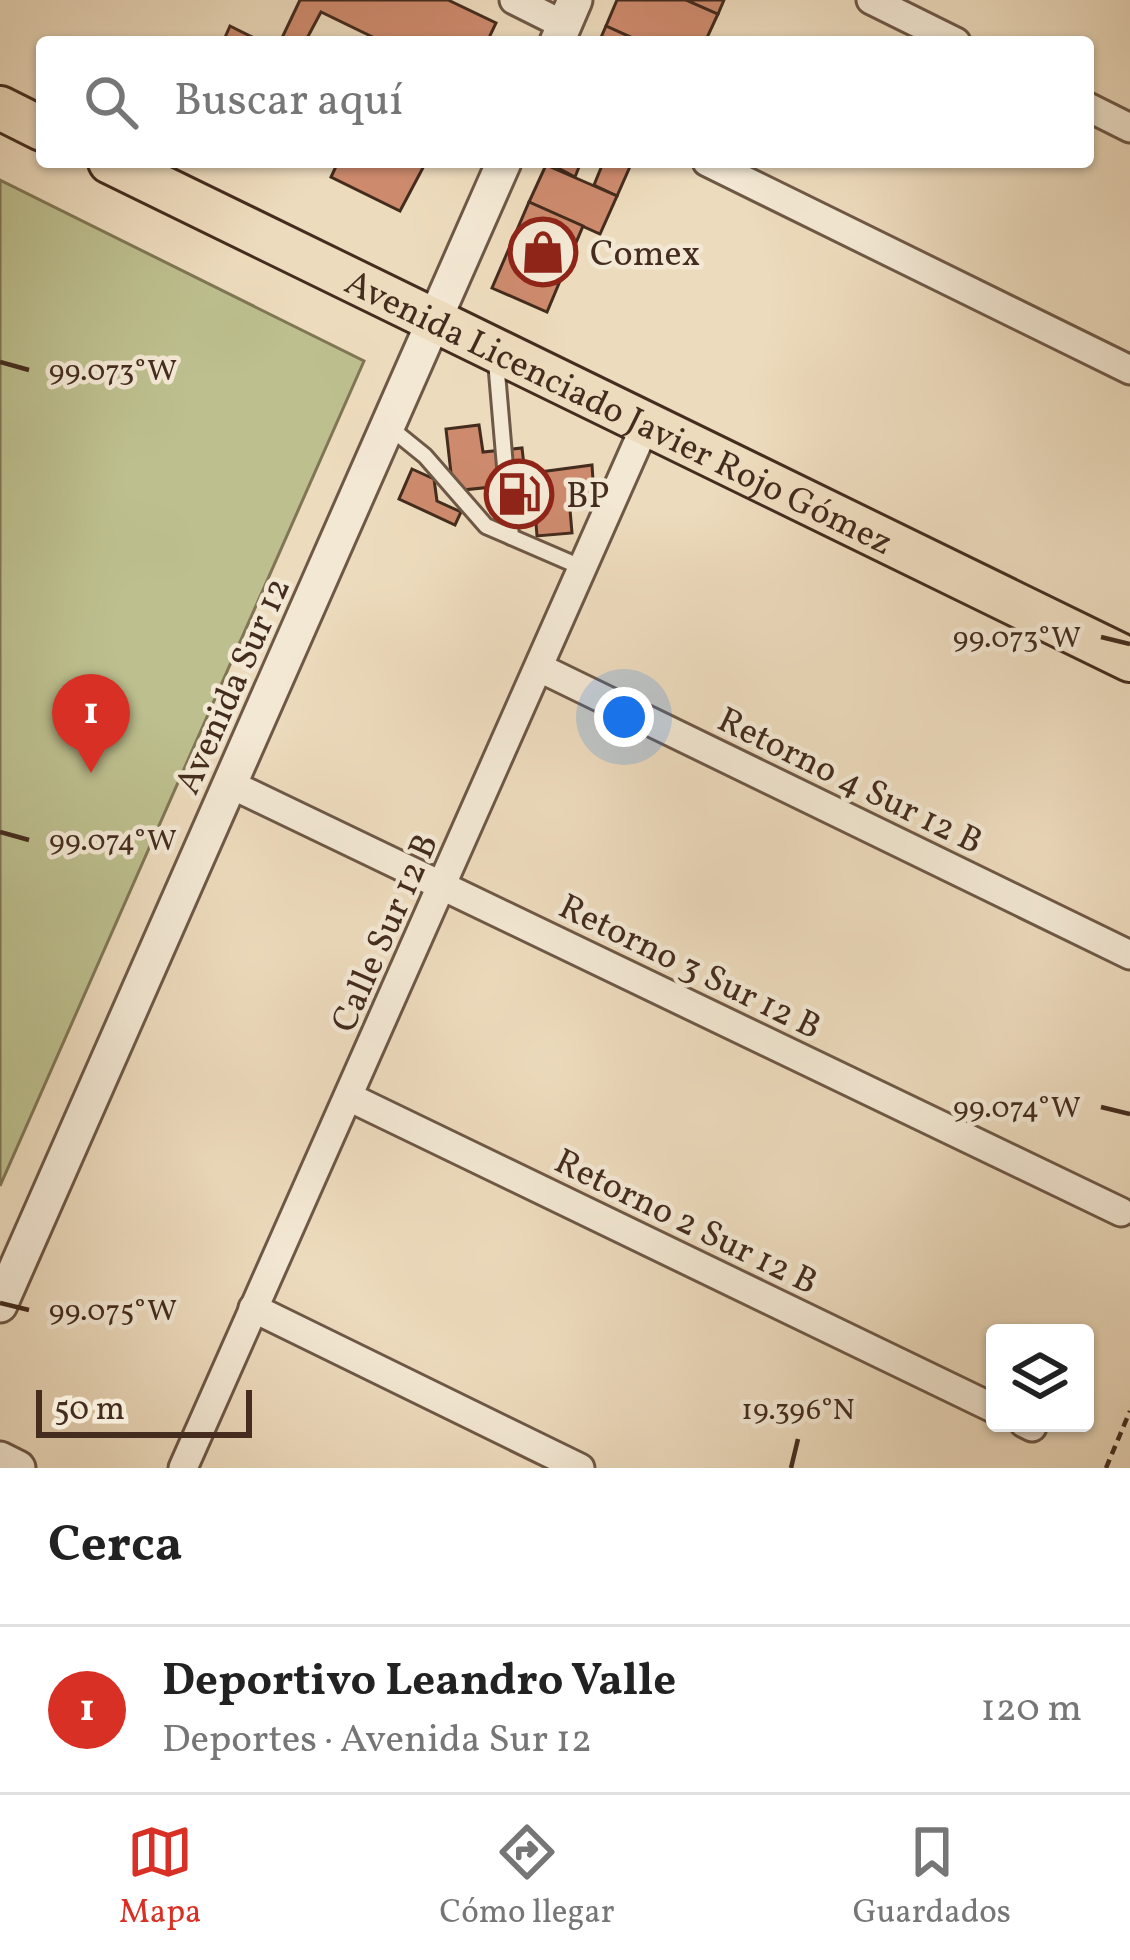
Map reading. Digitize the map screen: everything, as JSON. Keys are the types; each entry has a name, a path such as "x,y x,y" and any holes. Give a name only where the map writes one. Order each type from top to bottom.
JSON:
{"main road":[{"path":"0,108 36,126"},
{"name":"Avenida Licenciado Javier Rojo Gómez","path":"122,168 1130,660"}],"street":[{"path":"514,0 566,22"},
{"path":"872,0 944,36"},
{"path":"1094,110 1130,128"},
{"name":"Avenida Sur 12","path":"0,1304 501,168"},
{"path":"719,168 1130,370"},
{"name":"Calle Sur 12 B","path":"183,1468 646,424"},
{"name":"Retorno 4 Sur 12 B","path":"540,668 1130,955"},
{"name":"Retorno 3 Sur 12 B","path":"230,784 1121,1212"},
{"name":"Retorno 2 Sur 12 B","path":"349,1096 986,1405"},
{"path":"253,1308 580,1468"},
{"path":"0,1459 17,1468"}],"lane":[{"path":"495,350 512,537"},
{"path":"388,426 424,456 485,526 583,568"}],"path":[{"path":"1106,1468 1130,1412"}],"green space":[{"path":"0,180 364,361 0,1186"}],"building":[{"path":"300,0 448,0 496,23 490,36 371,36 321,12 308,36 283,36"},
{"path":"617,0 686,0 718,14 708,36 628,36 606,26"},
{"path":"686,0 724,0 718,14"},
{"path":"230,26 250,36 226,36"},
{"path":"606,26 628,36 602,36"},
{"path":"335,168 423,168 400,211 331,177"},
{"path":"545,168 617,196 600,234 529,202"},
{"path":"558,168 579,168 575,177"},
{"path":"601,168 629,168 617,196 594,185"},
{"path":"529,202 583,226 547,312 492,288"},
{"path":"479,425 483,452 522,448 525,474 592,465 594,495 569,498 572,533 537,536 535,511 495,515 492,487 453,491 446,429"},
{"path":"412,469 434,479 437,501 461,512 455,525 399,499"}],"place":[{"name":"Comex","path":"543,252"},
{"name":"BP","path":"519,494"},
{"name":"Deportivo Leandro Valle","path":"91,773"}]}
